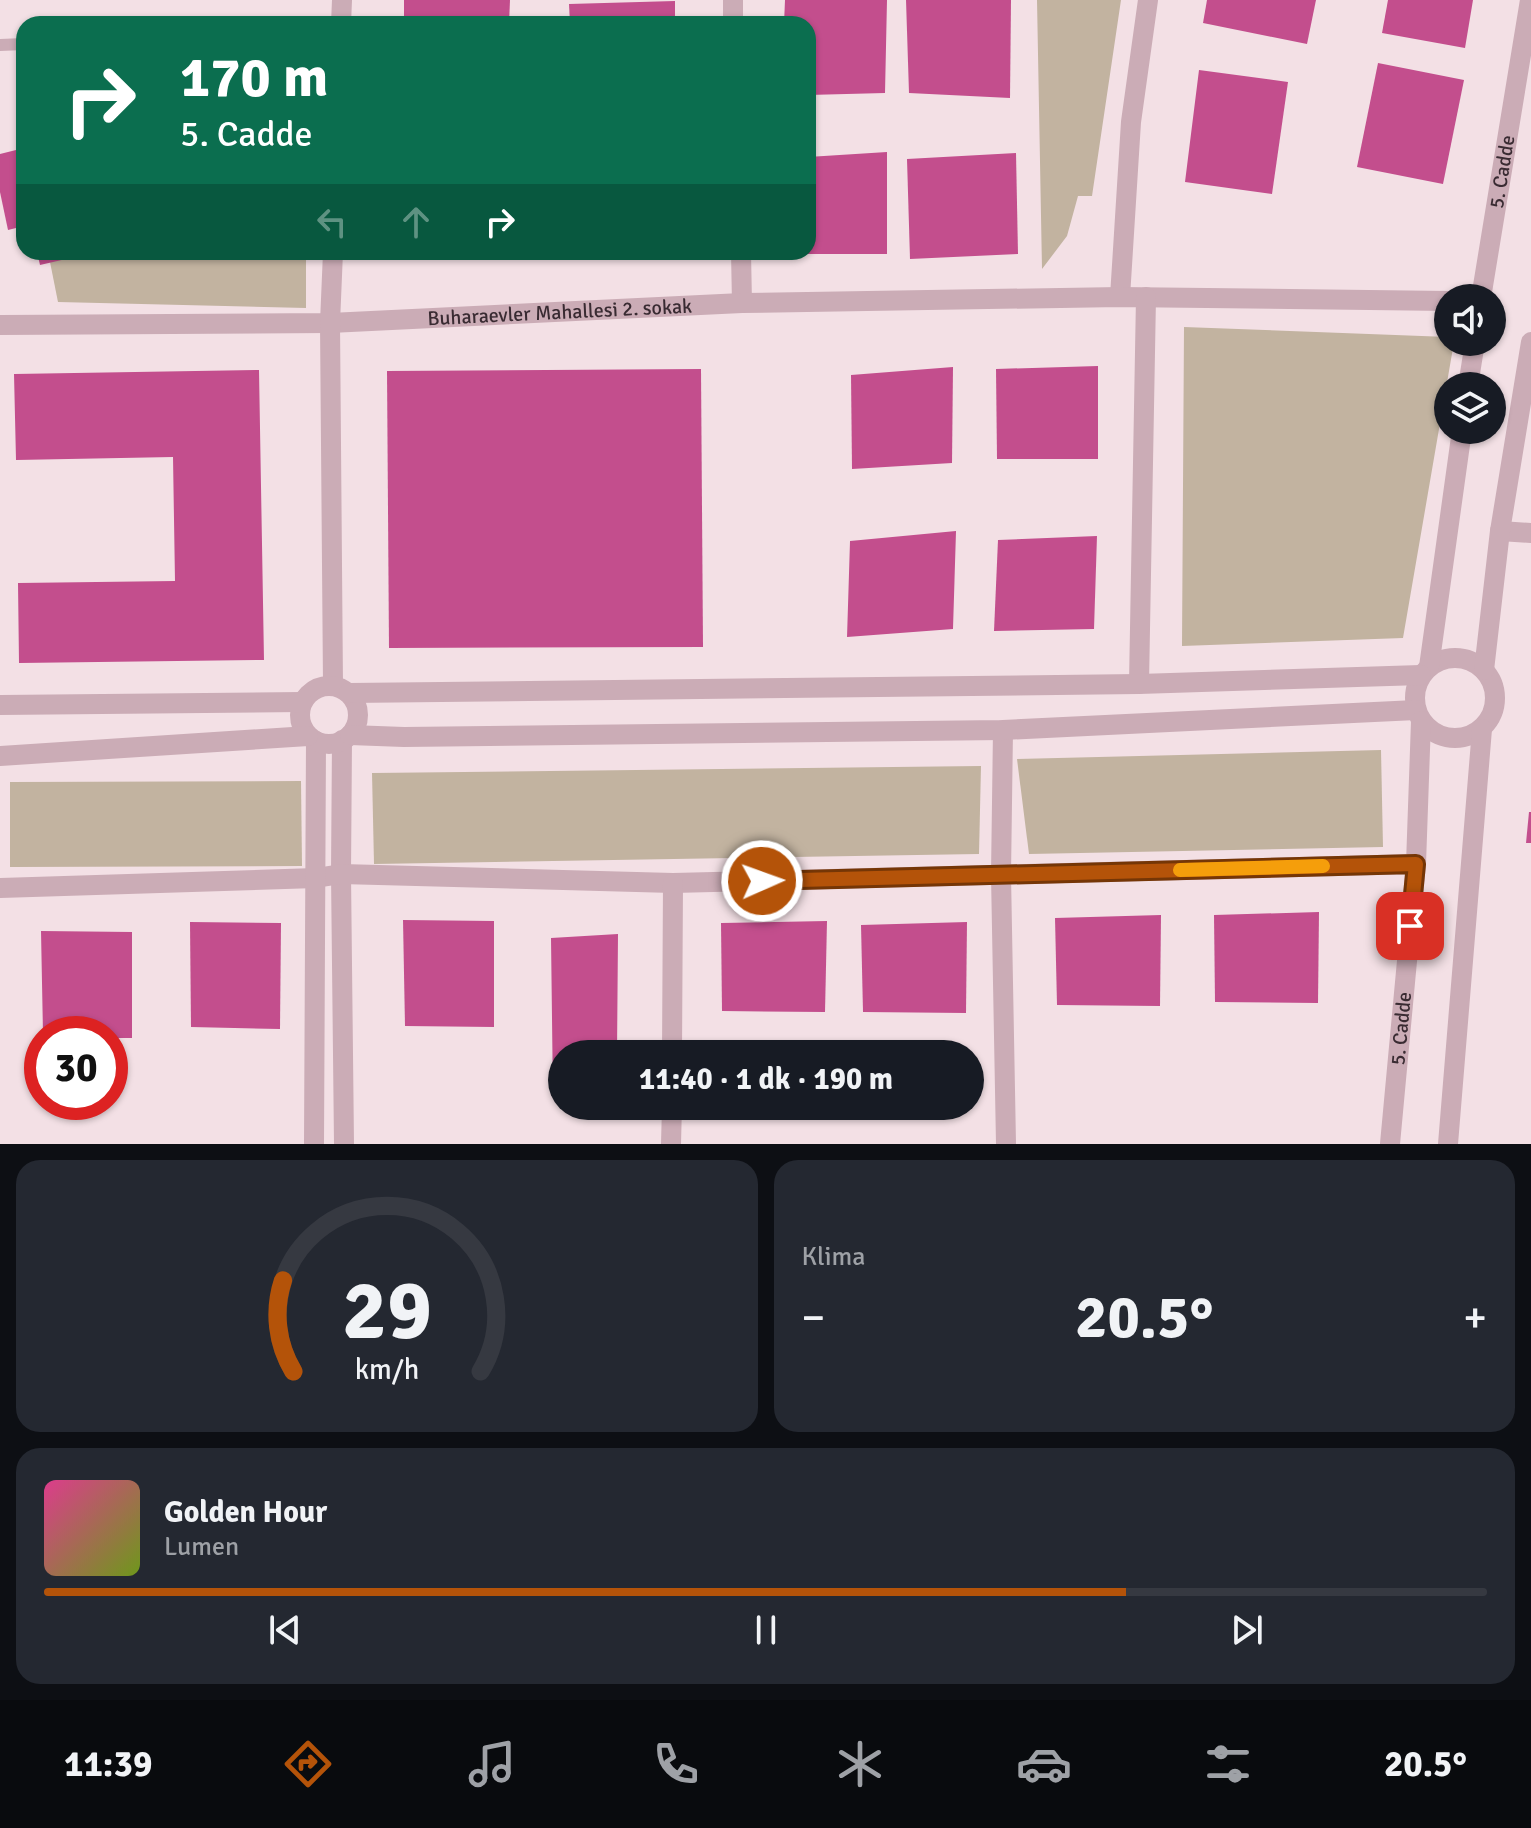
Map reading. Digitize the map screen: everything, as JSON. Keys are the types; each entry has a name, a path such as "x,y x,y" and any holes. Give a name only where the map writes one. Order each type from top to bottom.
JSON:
{"street":[{"path":"1120,297 1131,122 1148,0"},
{"name":"5. Cadde","path":"1483,284 1530,0"},
{"path":"333,260 330,323 341,689 358,710 358,719 346,738 341,874 344,1144"},
{"path":"741,260 742,303"},
{"name":"Buharaevler Mahallesi 2. sokak","path":"0,325 330,323 742,303 1120,297 1434,301"},
{"path":"1139,684 1146,297"},
{"path":"1484,670 1500,531 1531,342"},
{"path":"1460,444 1425,671 1414,698 1419,716 1429,730 1450,739 1461,739 1482,729"},
{"path":"1500,531 1531,533"},
{"path":"314,1144 316,878 312,738 300,720 302,702 315,689 1139,684 1425,671 1451,658 1474,662 1484,670 1491,678 1495,700 1494,711 1482,729 1448,1144"},
{"path":"0,705 302,702"},
{"path":"0,756 312,738 334,744 346,738 1003,730 1419,716"},
{"name":"5. Cadde","path":"1390,1144 1416,864 1419,716"},
{"path":"1003,730 1001,875 1006,1144"},
{"path":"0,888 316,878 341,874 673,883 1416,864"},
{"path":"672,1040 673,883"},
{"path":"671,1144 672,1120"}],"shaded area":[{"path":"1037,0 1121,0 1092,196 1078,196 1067,236 1042,269"},
{"path":"50,260 306,260 306,308 58,302"},
{"path":"1184,327 1434,336 1434,356 1452,356 1449,372 1434,372 1434,444 1436,444 1403,638 1182,646"},
{"path":"1381,750 1383,847 1029,854 1017,759"},
{"path":"981,766 979,854 374,864 372,773"},
{"path":"301,781 302,866 10,867 10,782"}],"building":[{"path":"404,0 510,0 509,16 404,16"},
{"path":"785,0 887,0 885,93 816,95 816,16 784,16"},
{"path":"906,0 1011,0 1010,98 909,93"},
{"path":"1207,0 1316,0 1307,44 1203,23"},
{"path":"1388,0 1473,0 1465,48 1382,33"},
{"path":"675,1 675,16 570,16 569,4"},
{"path":"1378,63 1464,80 1443,184 1357,167"},
{"path":"1199,70 1288,82 1272,194 1185,182"},
{"path":"16,150 16,228 8,230 0,192 0,154"},
{"path":"887,152 887,254 816,254 816,156"},
{"path":"1016,153 1018,254 910,259 907,159"},
{"path":"39,260 62,260 40,265"},
{"path":"1098,366 1098,459 997,459 996,369"},
{"path":"953,367 952,463 852,469 851,375"},
{"path":"701,369 703,647 389,648 387,371"},
{"path":"259,370 264,660 19,663 18,583 175,581 173,457 16,460 14,374"},
{"path":"956,531 953,629 847,637 850,541"},
{"path":"1097,536 1094,629 994,631 998,540"},
{"path":"1529,812 1531,843 1526,843"},
{"path":"1319,912 1318,1003 1215,1002 1214,915"},
{"path":"1161,915 1160,1006 1057,1005 1055,918"},
{"path":"403,920 494,921 494,1027 405,1026"},
{"path":"827,921 825,1012 722,1011 721,923"},
{"path":"190,922 281,923 280,1029 191,1027"},
{"path":"967,922 966,1013 863,1012 861,925"},
{"path":"41,931 132,932 132,1038 128,1038 128,1016 43,1016"},
{"path":"618,934 617,1040 552,1040 551,938"}],"slow traffic":[{"path":"1180,870 1323,866"}],"route":[{"path":"762,881 1416,864 1410,926"}]}
